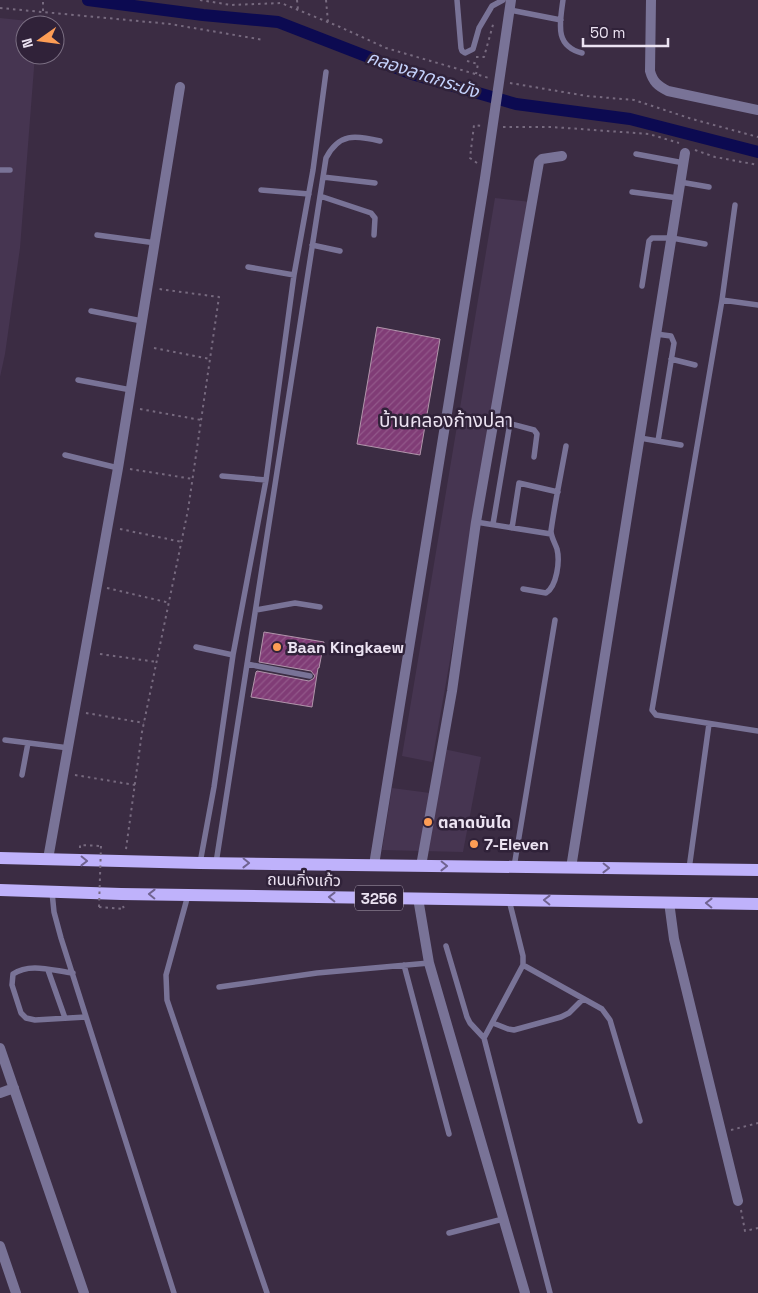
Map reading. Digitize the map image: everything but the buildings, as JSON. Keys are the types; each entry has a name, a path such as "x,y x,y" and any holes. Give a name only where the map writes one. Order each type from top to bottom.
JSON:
{"main road":[{"name":"ถนนกิ่งแก้ว","path":"0,858 124,862 758,870"},
{"name":"ถนนกิ่งแก้ว","path":"0,890 188,895 758,904"}],"street":[{"path":"651,0 650,71 652,80 668,91 758,110"},
{"path":"374,865 486,169 489,138 510,5"},
{"path":"48,859 118,468 180,87"},
{"path":"571,868 685,152"},
{"path":"421,866 452,691 493,419 539,162 542,159 562,156"},
{"path":"418,898 429,963 525,1293"},
{"path":"668,902 674,939 738,1201"},
{"path":"0,1048 84,1293"},
{"path":"0,1093 14,1088"},
{"path":"0,1246 16,1293"}],"lane":[{"path":"457,0 461,48 462,52 465,53 473,49 479,28 492,6 503,0"},
{"path":"563,0 562,38 566,46 582,53"},
{"path":"510,5 561,20"},
{"path":"200,863 214,787 233,655 266,480 294,275 309,194 326,72"},
{"path":"216,863 326,158 332,146 343,139 353,136 380,141"},
{"path":"636,154 685,152"},
{"path":"0,170 10,170"},
{"path":"323,177 375,183"},
{"path":"680,182 709,187"},
{"path":"261,190 309,194"},
{"path":"632,192 678,198"},
{"path":"320,196 371,212 375,218 374,235"},
{"path":"735,205 722,300 652,710 656,715 758,731"},
{"path":"97,235 156,243"},
{"path":"642,286 649,241 652,238 672,238 705,244"},
{"path":"312,245 340,250"},
{"path":"248,267 294,275"},
{"path":"722,300 758,304"},
{"path":"90,311 142,321"},
{"path":"656,334 671,336 674,344 658,441"},
{"path":"671,360 695,365"},
{"path":"78,380 131,390"},
{"path":"493,419 534,430 537,434 534,457"},
{"path":"492,524 510,423"},
{"path":"640,438 681,445"},
{"path":"523,589 546,593 550,591 554,584 559,559 551,534 566,446"},
{"path":"64,455 118,468"},
{"path":"222,476 266,480"},
{"path":"512,528 519,484 558,492"},
{"path":"476,522 551,534"},
{"path":"256,610 296,603 320,607"},
{"path":"514,867 555,620"},
{"path":"196,648 233,655"},
{"path":"247,664 310,676"},
{"path":"689,869 709,724"},
{"path":"5,740 69,748"},
{"path":"22,775 28,743"},
{"path":"52,892 54,912 174,1293"},
{"path":"188,895 166,975 165,988 167,1000 267,1293"},
{"path":"484,1038 523,965 523,956 509,900"},
{"path":"446,946 467,1017 484,1038 550,1293"},
{"path":"219,987 317,973 429,963"},
{"path":"404,965 449,1134"},
{"path":"523,965 602,1009 610,1020 640,1121"},
{"path":"73,973 30,968 19,970 13,974 12,985 21,1013 26,1018 35,1020 86,1017"},
{"path":"48,970 65,1018"},
{"path":"493,1023 508,1030 514,1030 561,1017 569,1013 583,999"},
{"path":"448,1233 503,1219"}],"path":[{"path":"42,11 43,0"},
{"path":"200,0 231,5 281,3 386,48 493,79"},
{"path":"297,0 298,10"},
{"path":"326,0 328,22"},
{"path":"0,8 170,24 264,40"},
{"path":"476,57 484,57 495,16"},
{"path":"468,56 467,61 478,64 476,74"},
{"path":"510,83 587,96 634,100 692,119 758,137"},
{"path":"484,126 474,125 470,158 486,169"},
{"path":"503,127 552,127 649,134 685,152 758,165"},
{"path":"124,862 144,723 170,603 193,479 219,297 159,289"},
{"path":"154,348 210,359"},
{"path":"140,409 201,420"},
{"path":"130,469 193,479"},
{"path":"120,529 182,542"},
{"path":"108,588 170,603"},
{"path":"100,654 157,662"},
{"path":"86,713 144,723"},
{"path":"75,775 134,784"},
{"path":"100,846 100,907"},
{"path":"722,1133 758,1123"},
{"path":"738,1201 745,1231 758,1228"}],"shaded area":[{"path":"0,18 15,20 15,65 34,65 20,248 0,377"},
{"path":"495,198 531,202 432,762 402,756"},
{"name":"ตลาดบันได","path":"439,748 481,757 463,852 382,850 392,788 430,793"}],"waterway":[{"name":"คลองลาดกระบัง","path":"88,0 203,15 278,22 412,74 516,104 630,119 758,152"}],"place":[{"name":"Baan Kingkaew","path":"277,647"},
{"name":"ตลาดบันได","path":"428,822"},
{"name":"7-Eleven","path":"474,844"}],"district":[{"name":"บ้านคลองก้างปลา","path":"446,420"}]}
